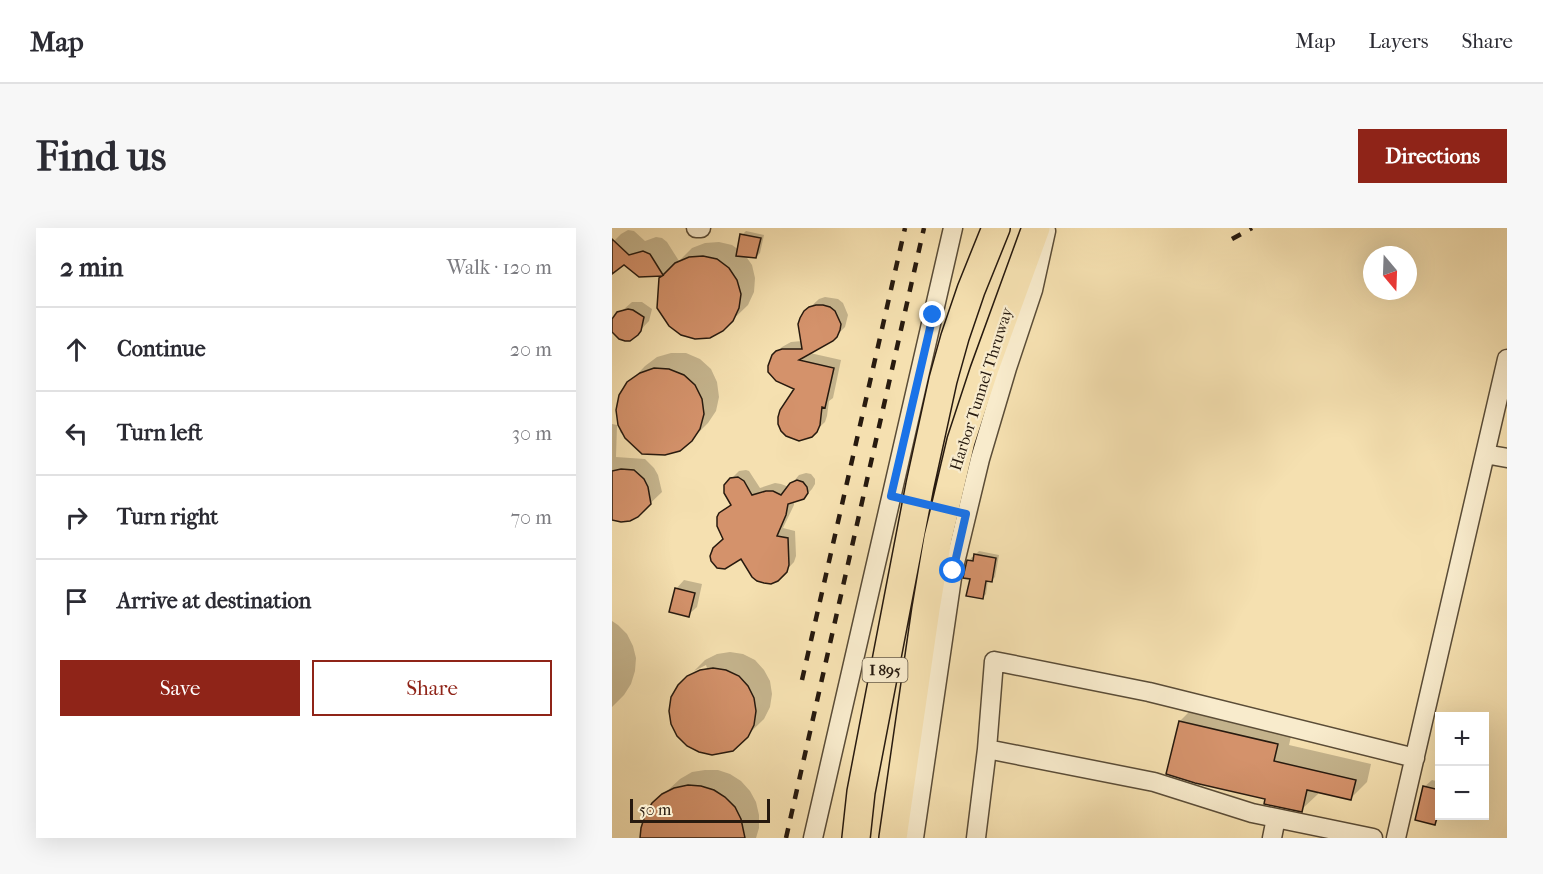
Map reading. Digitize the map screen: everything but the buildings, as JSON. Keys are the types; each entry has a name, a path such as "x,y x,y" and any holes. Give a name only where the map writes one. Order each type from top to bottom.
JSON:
{"highway":[{"name":"Harbor Tunnel Thruway","path":"856,838 861,792 943,380 971,290 996,228"},
{"name":"Harbor Tunnel Thruway","path":"893,838 938,538 956,512 964,431 1036,228"}],"lane":[{"path":"696,228 701,228"},
{"path":"813,838 953,228"},
{"path":"914,838 953,571 956,512 980,459 1033,291 1046,228"},
{"path":"1396,838 1507,359"},
{"path":"1485,454 1507,458"},
{"path":"891,496 956,512"},
{"path":"976,838 987,749 994,661 1149,692 1415,758"},
{"path":"987,749 1154,782 1252,813 1373,838"},
{"path":"1272,838 1276,818"}],"railway":[{"path":"802,680 905,228"},
{"path":"786,838 924,228"},
{"path":"1232,239 1252,228"}],"route":[{"path":"933,315 891,496 966,514 953,571"}]}
